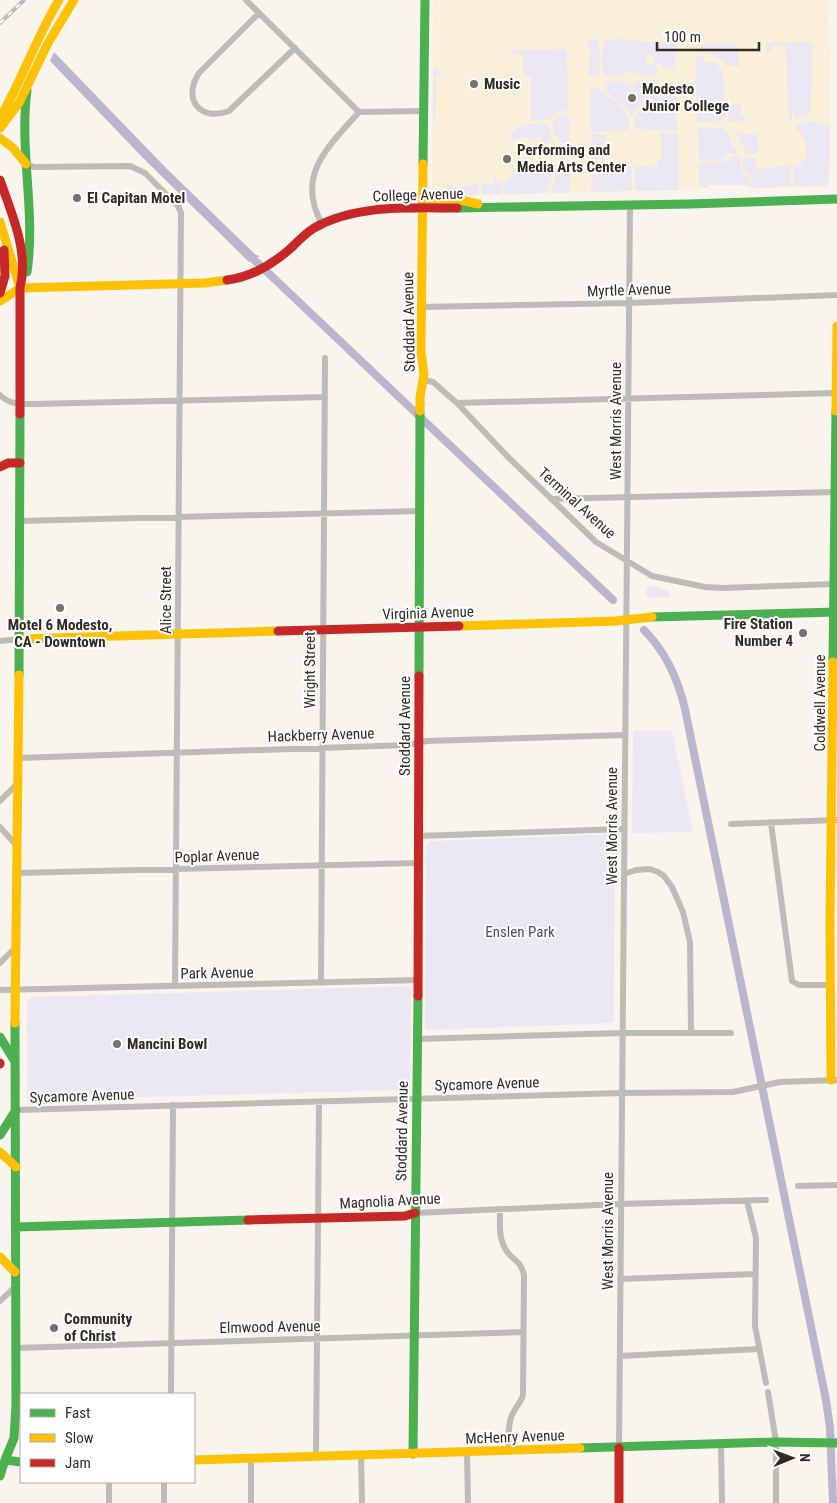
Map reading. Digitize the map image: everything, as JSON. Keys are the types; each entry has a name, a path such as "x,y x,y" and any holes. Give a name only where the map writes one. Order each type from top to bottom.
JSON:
{"street":[{"path":"0,118 12,98 46,18 59,0"},
{"path":"0,128 12,116 27,90 51,37 74,0"},
{"path":"246,0 358,112 423,111"},
{"name":"Stoddard Avenue","path":"413,1454 418,1039 420,392 424,370 421,354 421,307 425,0"},
{"path":"259,13 200,73 192,93 196,105 209,113 216,114 229,111 295,48"},
{"path":"0,301 22,285 27,271 29,250 29,184 23,114 27,90"},
{"path":"322,224 312,200 314,171 324,152 358,112"},
{"path":"0,138 16,151 26,164"},
{"name":"Alice Street","path":"26,164 34,167 130,166 144,174 178,206 181,213 182,284 175,986"},
{"path":"0,180 21,246 24,269 22,285 20,404 15,1061 16,1348 14,1438 2,1461 0,1476"},
{"path":"422,197 431,200 461,200 490,207"},
{"name":"College Avenue","path":"22,285 182,284 228,281 256,272 270,264 283,255 303,236 322,224 348,214 363,211 837,199"},
{"name":"West Morris Avenue","path":"619,1448 630,204"},
{"path":"0,222 22,285"},
{"path":"0,232 6,271 0,293"},
{"name":"Myrtle Avenue","path":"421,307 630,303 837,295"},
{"name":"Coldwell Avenue","path":"834,1080 830,985 834,915 834,584 837,326"},
{"name":"Wright Street","path":"321,983 325,358"},
{"name":"Terminal Avenue","path":"423,380 433,382 456,403 596,542 652,576 705,587 737,588 834,584"},
{"path":"456,403 836,393"},
{"path":"0,395 7,402 20,404 325,396"},
{"path":"0,467 8,463 20,462"},
{"path":"551,499 835,492"},
{"path":"20,521 420,512"},
{"name":"Virginia Avenue","path":"19,639 835,612"},
{"path":"0,641 19,639"},
{"name":"Hackberry Avenue","path":"18,758 408,745 427,741 625,736"},
{"path":"0,801 18,783"},
{"path":"731,824 835,820"},
{"path":"771,823 792,981 799,986 830,985"},
{"path":"0,827 18,846"},
{"path":"418,836 624,829"},
{"name":"Poplar Avenue","path":"17,873 418,862"},
{"path":"624,874 636,870 650,869 658,872 664,876 672,887 683,912 690,942 691,1033"},
{"path":"0,963 17,947"},
{"name":"Park Avenue","path":"0,990 418,980"},
{"path":"418,1039 730,1032"},
{"path":"0,1037 15,1061"},
{"name":"Sycamore Avenue","path":"16,1110 416,1098 733,1092 769,1084 834,1080"},
{"path":"316,1457 319,1102"},
{"path":"171,1393 174,1222 173,1105"},
{"path":"0,1135 16,1110"},
{"path":"0,1152 6,1155 16,1167"},
{"path":"798,1186 837,1185"},
{"name":"Magnolia Avenue","path":"16,1226 405,1216 415,1213 766,1200"},
{"path":"747,1201 756,1238 754,1326 766,1383"},
{"path":"500,1210 501,1238 507,1252 520,1264 524,1275 523,1395 522,1401 512,1413 510,1420 509,1451"},
{"path":"0,1257 15,1272"},
{"path":"620,1279 755,1274"},
{"path":"0,1301 15,1287"},
{"name":"Elmwood Avenue","path":"16,1348 523,1332"},
{"path":"620,1356 759,1350"},
{"path":"768,1392 776,1442 776,1503"},
{"name":"McHenry Avenue","path":"195,1460 776,1442 837,1443"},
{"path":"722,1444 722,1503"},
{"path":"619,1448 619,1503"},
{"path":"467,1452 468,1503"},
{"path":"361,1455 362,1503"},
{"path":"251,1458 251,1503"},
{"path":"2,1461 20,1462"},
{"path":"109,1483 109,1503"},
{"path":"164,1483 164,1503"}],"shaded area":[{"name":"Modesto Junior College","path":"433,0 827,0 829,34 827,41 831,45 830,176 828,185 753,188 744,185 710,185 708,188 640,191 435,196 432,192"},
{"path":"54,52 167,169 256,255 260,256 249,262 143,158 50,61"}],"green space":[{"path":"621,38 636,41 675,43 675,71 653,62 655,57 651,55 647,57 645,64 657,66 657,75 641,76 631,71 622,76 604,77 603,47 607,39 615,40"},
{"path":"592,39 599,40 600,77 589,77 591,49 586,41"},
{"path":"812,42 811,114 795,119 794,112 792,112 792,120 789,121 786,45 773,45 773,52 766,51 766,43"},
{"path":"737,44 740,67 724,64 725,60 714,58 715,54 706,54 706,52 701,51 700,45"},
{"path":"564,49 567,52 568,107 566,110 557,112 548,120 531,121 531,75 524,75 523,55 511,55 511,50"},
{"path":"704,56 703,61 718,63 718,68 723,69 725,121 697,122 695,58"},
{"path":"433,69 440,70 441,74 436,74 435,122 433,122"},
{"path":"640,80 658,80 652,95 631,116 608,92 604,81 622,81 631,86"},
{"path":"676,82 677,130 641,131 635,128 634,121 641,107 662,89"},
{"path":"591,85 619,104 625,111 629,118 626,131 591,132"},
{"path":"728,104 740,104 741,117 746,117 747,121 728,122"},
{"path":"564,114 569,116 569,142 565,143 557,138 552,125 555,118"},
{"path":"811,121 830,127 829,180 826,186 794,187 793,165 802,164 802,160 806,160 805,140 802,139 801,132 797,132 797,125"},
{"path":"529,124 547,125 555,144 553,145 551,138 549,139 550,142 542,144 541,138 532,140 522,138 511,141 511,133 515,129"},
{"path":"698,128 725,128 725,132 728,133 731,143 733,143 733,148 736,149 736,154 726,153 725,158 722,160 699,161"},
{"path":"735,130 746,134 757,133 757,154 747,154"},
{"path":"659,133 678,133 679,190 637,191 635,187 635,166 658,165 658,160 661,160 661,137"},
{"path":"591,134 607,134 604,140 604,159 592,159"},
{"path":"730,156 740,156 741,169 753,188 744,185 710,185 708,188 699,186 699,163 726,162 726,160 730,160"},
{"path":"743,158 755,158 756,169 790,165 791,187 755,188 750,175 743,168"},
{"path":"592,162 605,162 608,167 632,166 632,191 591,192"},
{"path":"542,165 548,166 547,172 554,174 545,193 505,195 502,186 511,176 512,168 517,170 541,169"},
{"path":"564,166 570,166 570,187 566,193 553,193 551,190 556,176"},
{"path":"493,177 496,177 497,182 504,182 500,188 501,192 497,195 482,195 481,183 494,183"},
{"path":"477,183 478,192 476,195 463,196 460,193 460,188"},
{"path":"448,185 455,187 458,193 455,196 439,196 441,190"},
{"path":"653,586 669,591 671,595 668,597 650,598 646,595 647,587"},
{"path":"633,731 672,731 693,832 632,833"},
{"name":"Enslen Park","path":"615,834 614,1020 612,1023 428,1030 425,1027 426,846 431,841"},
{"path":"408,986 411,988 410,1087 406,1090 33,1100 27,1097 27,1003 31,997"}],"waterway":[{"path":"246,252 613,600"},
{"path":"644,630 659,647 670,666 679,687 685,709 826,1400 830,1428 833,1503"}],"railway":[{"path":"0,23 24,0"}],"traffic: fast":[{"path":"423,164 425,0"},
{"path":"27,90 25,136 30,226 27,272"},
{"path":"457,208 690,204 837,199"},
{"path":"419,676 420,411"},
{"path":"833,662 836,411"},
{"path":"19,675 20,414"},
{"path":"652,617 837,612"},
{"path":"413,1454 418,996"},
{"path":"15,1023 16,1405 14,1438 5,1460 20,1462"},
{"path":"0,1037 14,1060"},
{"path":"0,1135 16,1110"},
{"path":"16,1227 248,1220"},
{"path":"580,1448 776,1442 837,1443"},
{"path":"0,1476 5,1460"}],"traffic: slow":[{"path":"0,118 59,0"},
{"path":"0,128 19,103 48,43 74,0"},
{"path":"0,138 13,148 26,164"},
{"path":"420,411 420,397 424,374 421,352 423,164"},
{"path":"422,197 431,200 461,200 478,204"},
{"path":"0,222 20,288"},
{"path":"0,301 20,288 205,283 227,280"},
{"path":"836,411 837,326"},
{"path":"459,626 616,621 652,617"},
{"path":"19,639 278,631"},
{"path":"831,1080 830,923 833,662"},
{"path":"15,1023 19,675"},
{"path":"0,1152 16,1167"},
{"path":"0,1257 15,1272"},
{"path":"195,1460 580,1448"}],"traffic: jam":[{"path":"0,180 21,247 20,414"},
{"path":"227,280 245,276 262,269 284,254 314,228 331,220 366,211 384,209 457,208"},
{"path":"0,293 5,276 4,250"},
{"path":"0,467 8,463 20,463"},
{"path":"278,631 459,626"},
{"path":"418,996 419,676"},
{"path":"248,1220 405,1216 415,1213"},
{"path":"619,1448 619,1503"}],"place":[{"name":"Music","path":"474,84"},
{"name":"Modesto Junior College","path":"632,98"},
{"name":"Performing and Media Arts Center","path":"507,159"},
{"name":"El Capitan Motel","path":"77,198"},
{"name":"Motel 6 Modesto, CA - Downtown","path":"60,608"},
{"name":"Fire Station Number 4","path":"803,633"},
{"name":"Mancini Bowl","path":"117,1044"},
{"name":"Community of Christ","path":"54,1328"}]}
